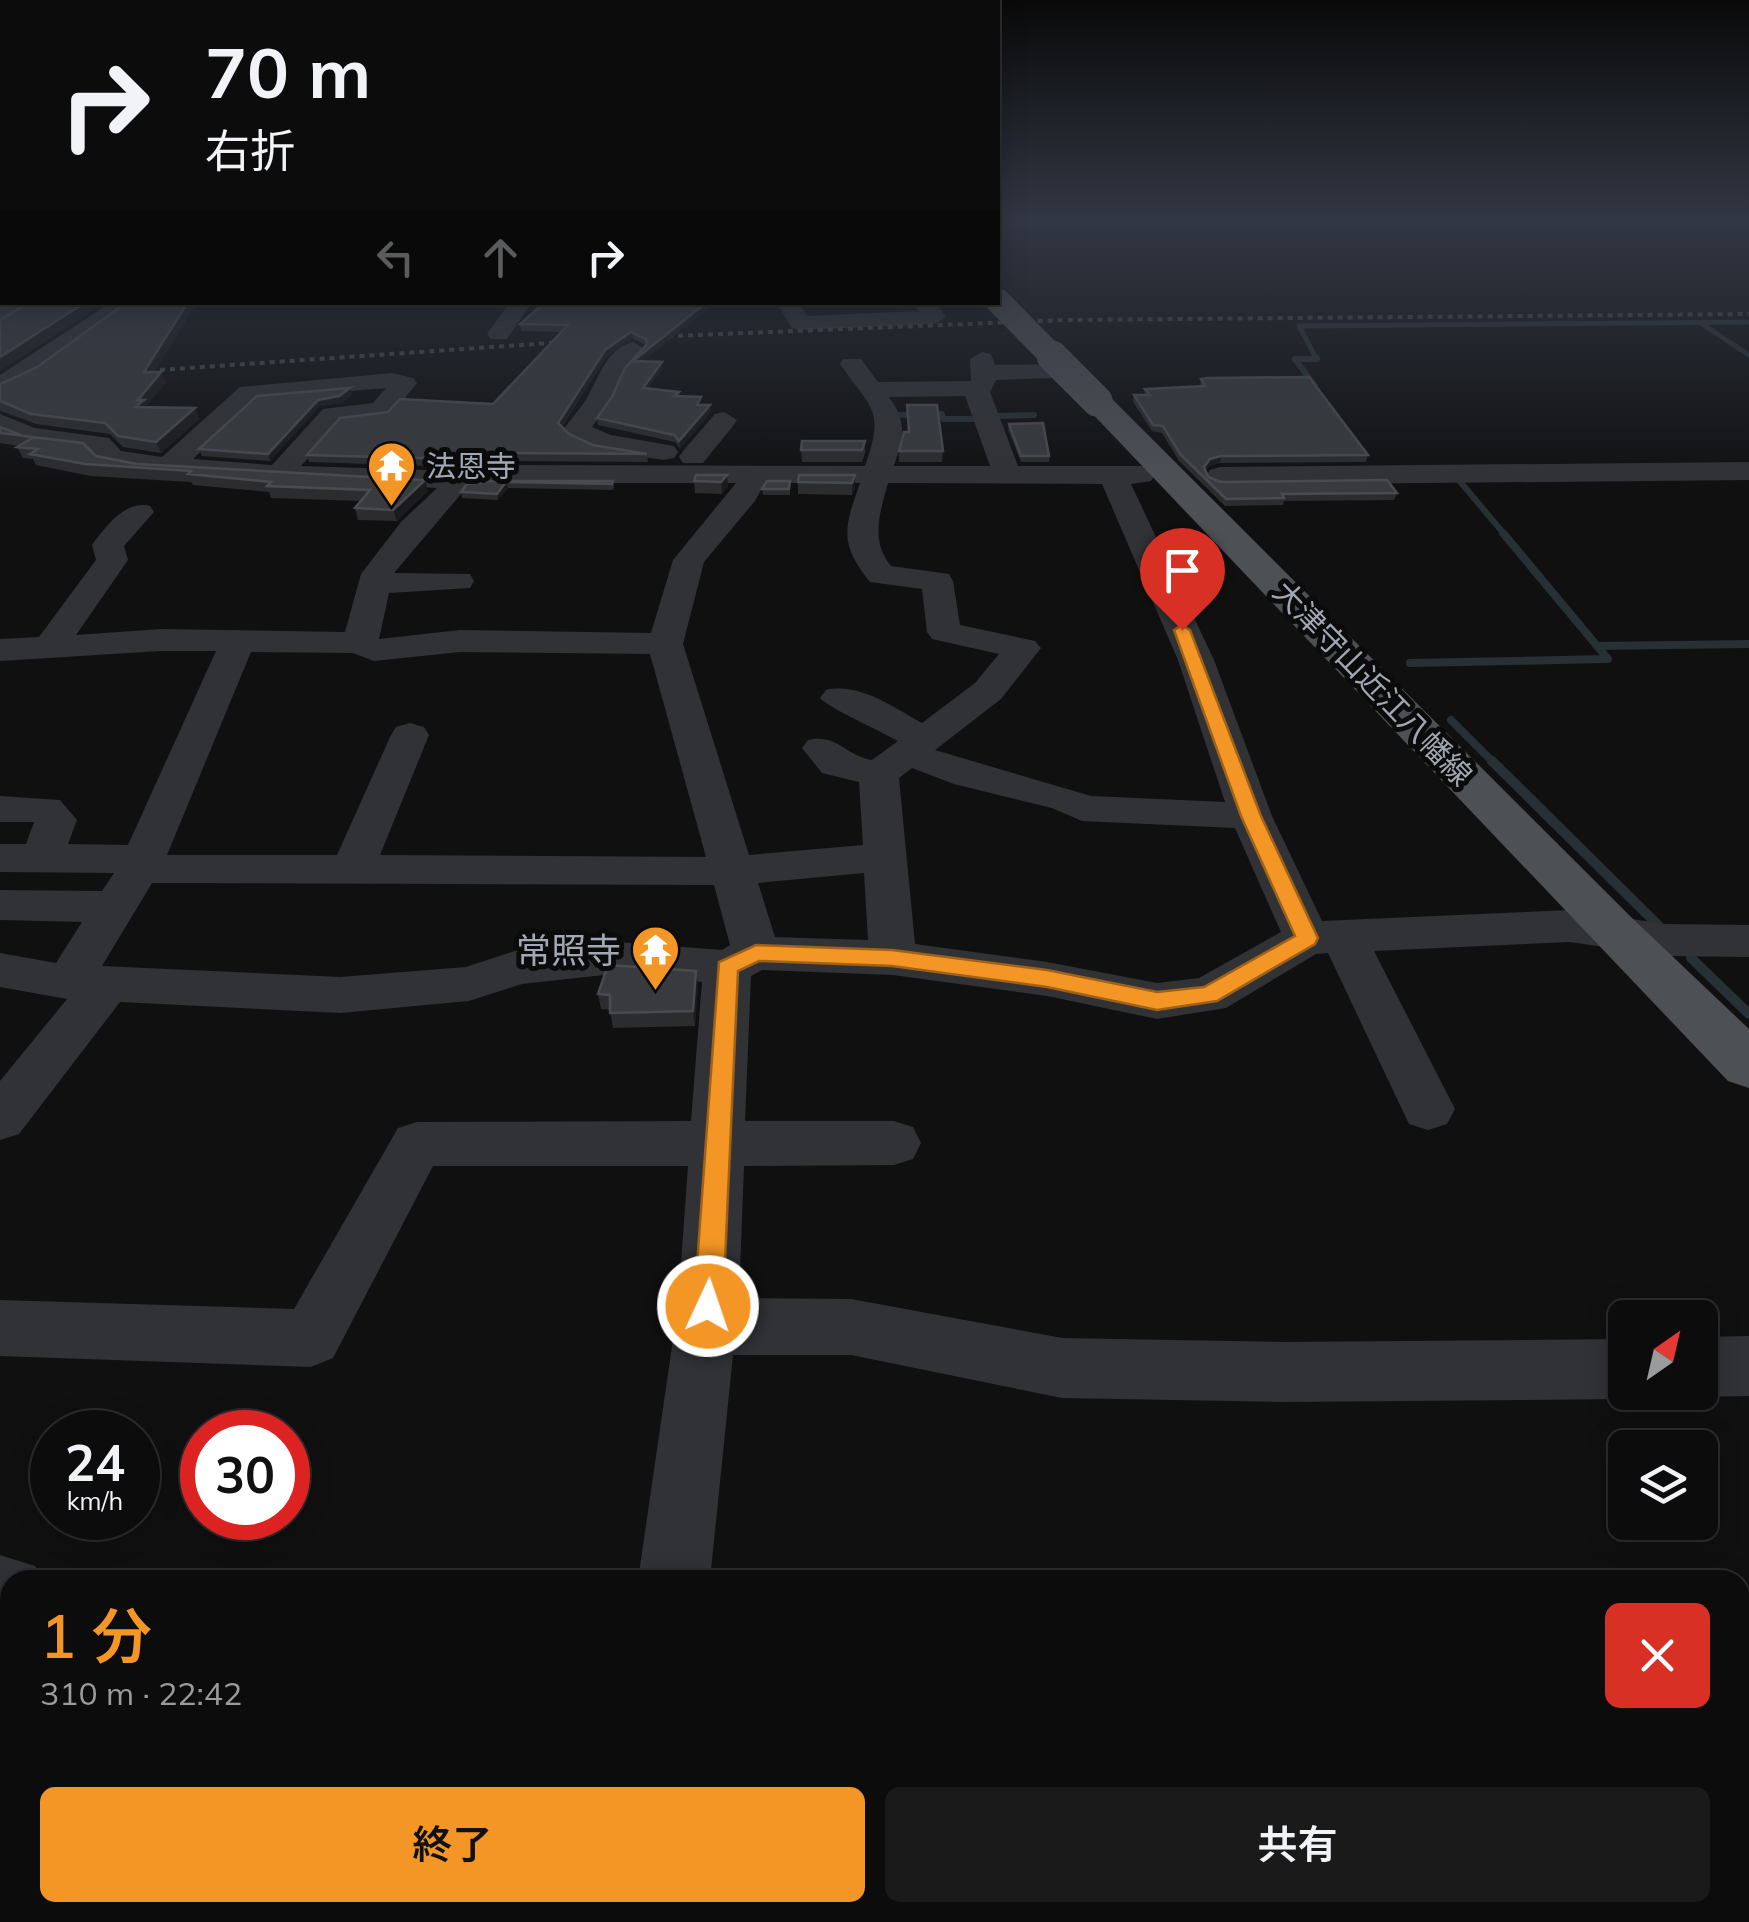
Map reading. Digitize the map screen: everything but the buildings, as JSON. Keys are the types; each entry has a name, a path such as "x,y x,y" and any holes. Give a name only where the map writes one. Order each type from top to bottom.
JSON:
{"main road":[{"name":"大津守山近江八幡線","path":"1005,309 1612,930 1749,1064"}],"street":[{"path":"0,385 30,370 117,309"},
{"path":"500,334 517,309"},
{"path":"791,309 800,323 935,317 928,309"},
{"path":"494,474 559,437 597,403 612,370 633,349"},
{"path":"852,364 890,416 891,431 862,520 865,555 882,574 937,581 944,632 1022,648 988,691 903,756 885,857 892,958"},
{"path":"0,372 30,370"},
{"path":"872,390 980,373 1051,371"},
{"path":"980,373 982,410 998,439 1006,476"},
{"path":"169,466 249,392 392,380 404,383 380,410 332,415 279,474"},
{"path":"694,458 724,420"},
{"path":"0,422 28,435 100,444 112,458 279,474 458,480 494,474 1127,475 1251,816 1428,1109"},
{"path":"559,437 694,458 754,474"},
{"path":"1220,476 1749,471"},
{"path":"675,1570 706,1326 717,1141 742,960 733,871 665,644 689,560 745,495 754,474"},
{"path":"360,643 374,584 412,529 440,505 458,480"},
{"path":"51,644 112,560 108,545 112,537 139,512"},
{"path":"374,584 458,580"},
{"path":"0,650 51,644 238,640 360,643 374,650 460,641 665,644"},
{"path":"0,1119 88,982 238,640"},
{"path":"840,698 862,704 903,756"},
{"path":"352,870 410,736"},
{"path":"822,748 836,766 903,756 1066,799 1082,808 1251,816"},
{"path":"0,809 44,809 56,820 21,858"},
{"path":"0,906 133,878 352,870 733,871 885,857"},
{"path":"21,858 133,878"},
{"path":"0,970 88,982 340,995 469,984 518,968 604,958 892,958 1047,979 1157,1001 1209,995 1326,939 1570,926 1665,940 1749,941"},
{"path":"0,1328 311,1338 417,1144 894,1143"},
{"path":"706,1326 851,1327 1062,1368 1286,1372 1608,1369"},
{"path":"1718,1367 1749,1366"}],"waterway":[{"path":"1316,358 1299,326 1749,322"},
{"path":"1702,324 1749,355"},
{"path":"1315,356 1317,359 1295,359 1315,386"},
{"path":"897,415 942,414 943,419 976,419"},
{"path":"993,416 1034,415"},
{"path":"1458,479 1505,535"},
{"path":"1503,533 1597,646"},
{"path":"1597,646 1749,644"},
{"path":"1410,663 1608,659 1597,646"},
{"path":"1451,720 1492,761"},
{"path":"1492,761 1659,926"},
{"path":"1492,761 1495,764"},
{"path":"1691,958 1749,1014"}],"railway":[{"path":"648,337 1064,320 1749,314"},
{"path":"130,372 579,341"}],"place":[{"name":"法恩寺","path":"391,508"},
{"name":"常照寺","path":"656,992"}],"route":[{"path":"708,1306 727,967 756,953 892,958 1047,979 1157,1001 1209,995 1307,938 1251,816 1182,630"}]}
